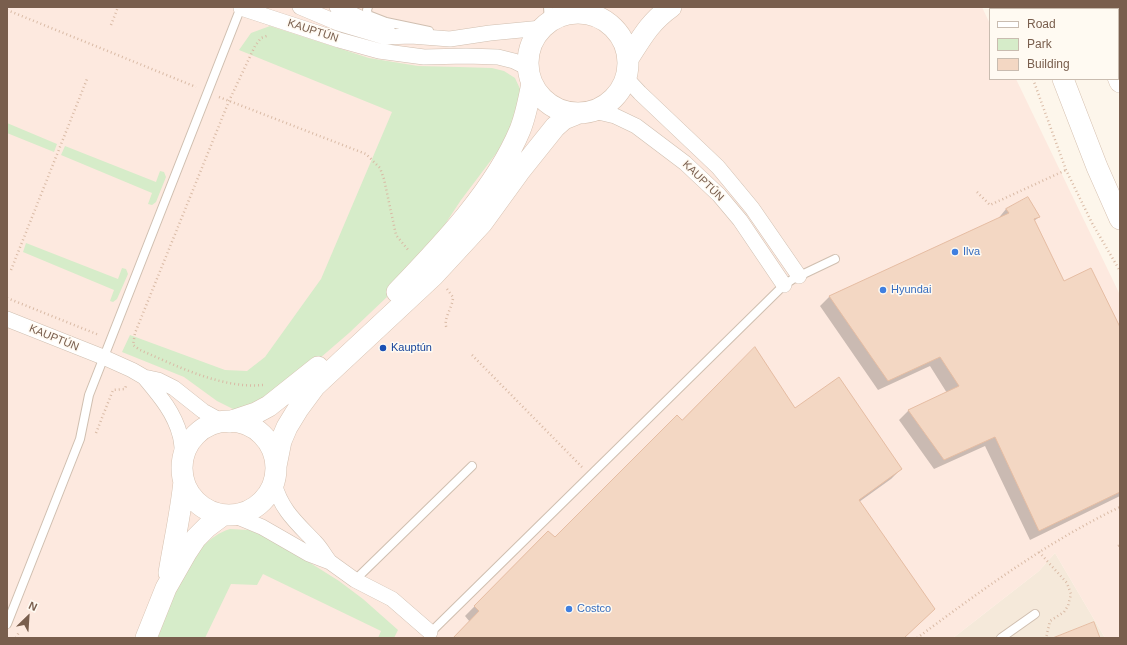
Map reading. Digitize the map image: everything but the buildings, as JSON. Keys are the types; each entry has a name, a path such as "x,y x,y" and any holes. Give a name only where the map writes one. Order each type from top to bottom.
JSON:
{"street":[{"name":"KAUPTÚN","path":"241,7 339,40 379,51 424,57 466,56 498,58 514,62 530,75 540,95 551,105 564,111 615,116 636,126 685,163 719,196 740,220 784,285"},
{"name":"KAUPTÚN","path":"300,7 338,23 385,37 411,36 450,38 490,33 584,10 606,20 617,30 625,44 627,68 640,93 718,167 752,208 799,276"},
{"name":"KAUPTÚN","path":"337,7 369,22 411,36"},
{"name":"KAUPTÚN","path":"146,638 166,588 196,538 207,527 228,515 246,512 258,505 268,495 275,474 281,441 287,427 315,386 434,276 482,223 519,172 555,127 564,119 608,104 619,92 627,68 643,35 658,16 671,7"},
{"name":"KAUPTÚN","path":"183,457 187,447 194,437 202,430 212,425 256,413 269,406 307,378 374,317 428,260 477,201 505,161 520,130 528,107 530,75 529,53 533,40 546,19"},
{"path":"1063,80 1097,167 1120,219"},
{"name":"KAUPTÚN","path":"7,319 132,370 144,377 158,380 174,388 203,411 226,422 243,424 256,430 266,440 273,452 277,495 283,507 298,526 316,543 330,562"},
{"name":"KAUPTÚN","path":"144,377 163,400 174,417 180,436 183,457 182,469 184,481 182,501 166,588"},
{"name":"KAUPTÚN","path":"184,481 192,497 206,509 262,527 309,554 330,562 355,580 392,599 428,635"}],"lane":[{"path":"7,624 80,439 89,395 103,358 241,7"},
{"path":"368,7 368,15 386,22 429,31 490,33"},
{"path":"428,635 784,285 799,276 835,259"},
{"path":"355,580 472,466"},
{"path":"1001,638 1035,614"}],"path":[{"path":"111,24 118,7"},
{"path":"7,10 230,101 366,154 380,168 384,179 396,235 413,256"},
{"path":"265,385 251,386 202,375 140,350 133,345 135,333 230,101 255,46 261,38 271,34"},
{"path":"11,270 87,79"},
{"path":"1033,80 1066,170 1092,223 1120,271"},
{"path":"977,192 990,205 1066,170"},
{"path":"443,285 453,297 453,303 445,325 447,329"},
{"path":"7,298 110,340"},
{"path":"472,354 583,468"},
{"path":"917,638 1039,552 1120,507"},
{"path":"1039,552 1067,583 1071,594 1068,606 1064,612 1050,621 1046,638"}],"shaded area":[{"name":"Kauptún","path":"7,7 982,7 989,22 989,80 1016,80 1120,295 1120,638 1105,638 1055,553 1039,571 953,638 7,638"},
{"path":"1055,553 1105,638 953,638 1039,571"}],"green space":[{"path":"270,26 369,58 418,66 492,68 504,71 515,78 521,91 512,124 498,151 461,200 428,250 388,296 349,333 305,371 241,413 217,401 184,377 122,352 130,335 225,370 247,371 265,357 321,279 392,112 239,50 251,33"},
{"path":"7,123 57,144 54,152 7,133"},
{"path":"65,146 156,182 160,171 164,172 166,177 156,202 152,205 148,204 152,193 61,155"},
{"path":"26,243 118,279 122,268 126,269 128,274 117,299 113,302 110,301 114,290 23,252"},
{"path":"230,529 249,530 277,542 339,581 363,599 398,630 394,638 378,638 381,631 263,574 257,585 231,584 205,638 158,638 169,607 192,559 203,546 215,536"}],"place":[{"name":"Ilva","path":"955,252"},
{"name":"Hyundai","path":"883,290"},
{"name":"Kauptún","path":"383,348"},
{"name":"Costco","path":"569,609"}]}
